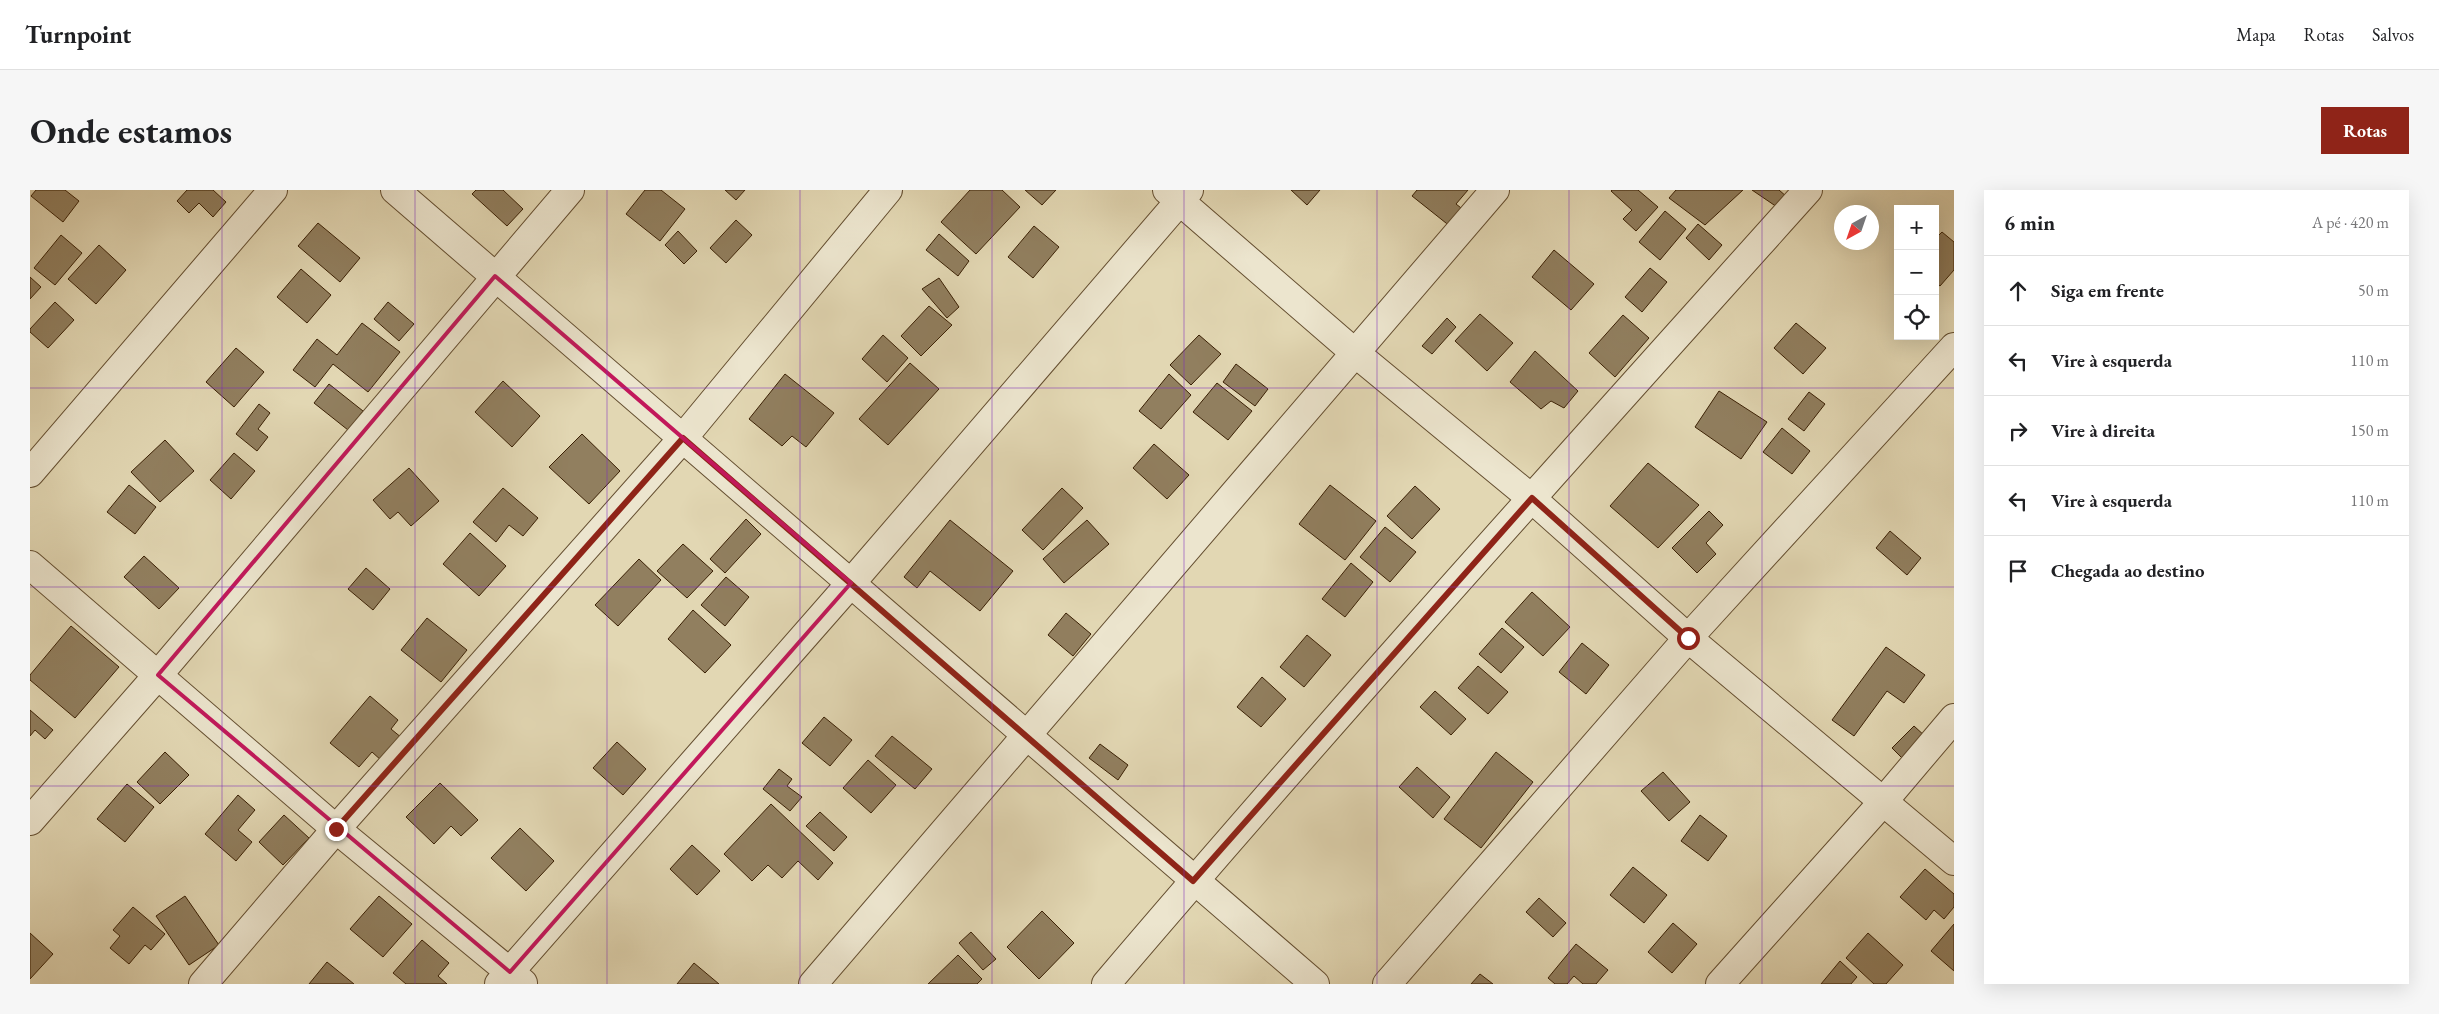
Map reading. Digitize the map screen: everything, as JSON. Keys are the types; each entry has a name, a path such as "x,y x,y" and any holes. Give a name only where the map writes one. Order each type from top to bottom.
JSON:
{"street":[{"path":"30,473 273,190"},
{"path":"395,190 1027,735 1193,881 1315,984"},
{"path":"30,821 158,676 495,276 570,190"},
{"path":"203,984 336,829 683,438 888,190"},
{"path":"813,984 1495,190"},
{"path":"1106,984 1193,881 1808,190"},
{"path":"30,565 511,980 851,583 1179,194 1354,352 1532,498 1688,638 1882,803 1954,861"},
{"path":"1387,984 1688,638 1954,347"},
{"path":"1720,984 1882,803 1954,718"}],"highlighted area":[{"path":"495,276 851,583 510,972 158,675"}],"building":[{"path":"36,190 65,190 79,201 63,222 31,196"},
{"path":"187,190 213,190 226,202 213,217 199,203 189,213 177,201"},
{"path":"476,190 503,190 523,209 507,226 472,194"},
{"path":"645,190 661,190 685,209 660,241 626,214"},
{"path":"725,190 745,190 736,200"},
{"path":"970,190 1002,190 1020,207 976,254 941,222"},
{"path":"1025,190 1056,190 1042,205"},
{"path":"1291,190 1320,190 1307,205"},
{"path":"1417,190 1468,190 1456,204 1465,211 1451,227 1412,196"},
{"path":"1612,190 1638,190 1658,207 1636,231 1623,219 1632,210"},
{"path":"1676,190 1743,190 1705,225 1669,198"},
{"path":"1752,190 1779,190 1787,197 1777,207"},
{"path":"1665,211 1686,229 1660,260 1639,242"},
{"path":"736,220 752,235 726,263 710,248"},
{"path":"318,223 360,258 340,282 298,246"},
{"path":"1698,224 1722,245 1709,260 1686,238"},
{"path":"1034,226 1059,247 1033,278 1008,257"},
{"path":"678,231 697,251 684,264 665,245"},
{"path":"1942,232 1954,242 1954,270 1940,286 1939,285 1939,235"},
{"path":"939,234 969,261 958,276 926,250"},
{"path":"61,235 82,253 55,285 34,268"},
{"path":"99,245 126,270 96,304 68,279"},
{"path":"1554,250 1594,284 1571,310 1532,277"},
{"path":"1650,268 1667,282 1642,312 1625,297"},
{"path":"301,269 331,295 307,323 277,297"},
{"path":"30,277 41,287 30,299"},
{"path":"939,278 959,307 947,318 922,289"},
{"path":"55,302 74,320 48,348 30,332 30,329"},
{"path":"388,302 414,324 399,341 374,319"},
{"path":"929,306 952,325 921,356 901,336"},
{"path":"1480,314 1513,343 1487,371 1455,341"},
{"path":"1623,315 1649,338 1615,377 1589,353"},
{"path":"1447,318 1456,327 1432,354 1422,346"},
{"path":"362,323 400,352 368,392 333,364 315,387 293,370 317,339 337,355"},
{"path":"1796,323 1826,348 1803,374 1774,348"},
{"path":"883,335 908,358 887,382 862,359"},
{"path":"1199,335 1221,354 1191,385 1170,365"},
{"path":"236,348 264,372 234,407 206,382"},
{"path":"1535,351 1578,391 1564,408 1551,401 1541,409 1510,382"},
{"path":"910,363 939,389 888,445 859,419"},
{"path":"1236,364 1268,389 1255,406 1223,382"},
{"path":"785,374 834,413 806,447 792,436 782,446 749,419"},
{"path":"1169,374 1191,395 1161,429 1139,411"},
{"path":"503,381 540,416 512,447 475,412"},
{"path":"1217,383 1252,411 1228,440 1193,412"},
{"path":"329,384 363,411 348,430 314,403"},
{"path":"1719,391 1767,422 1741,459 1695,427"},
{"path":"1809,392 1825,404 1804,431 1788,419"},
{"path":"259,404 270,413 258,429 268,437 257,451 236,434"},
{"path":"1782,428 1810,451 1792,474 1763,452"},
{"path":"582,434 620,471 589,504 549,467"},
{"path":"165,440 194,471 160,502 131,472"},
{"path":"1154,444 1189,475 1167,499 1133,468"},
{"path":"234,453 255,471 231,499 210,480"},
{"path":"1648,463 1699,505 1658,548 1610,506"},
{"path":"409,468 439,501 411,526 398,512 390,519 373,500"},
{"path":"129,485 156,507 135,534 107,512"},
{"path":"1330,485 1376,521 1345,560 1299,524"},
{"path":"1415,486 1440,509 1412,539 1387,516"},
{"path":"503,488 538,518 523,536 509,525 496,542 473,522"},
{"path":"1062,488 1083,508 1043,550 1022,530"},
{"path":"1709,511 1723,525 1706,543 1716,554 1697,573 1672,548"},
{"path":"746,519 761,534 725,573 710,559"},
{"path":"950,520 1013,571 980,611 930,571 917,588 904,577"},
{"path":"1087,520 1109,544 1064,583 1043,559"},
{"path":"1385,527 1416,552 1390,582 1360,557"},
{"path":"1890,531 1921,558 1907,575 1876,548"},
{"path":"470,533 506,566 479,596 443,564"},
{"path":"683,544 713,571 687,598 657,571"},
{"path":"144,556 179,588 159,609 124,577"},
{"path":"639,559 661,580 618,626 595,605"},
{"path":"1351,563 1373,582 1345,617 1322,599"},
{"path":"366,568 390,589 373,610 348,589"},
{"path":"726,577 749,597 725,626 701,605"},
{"path":"1532,592 1570,627 1543,656 1505,622"},
{"path":"693,610 731,645 705,673 668,639"},
{"path":"1066,613 1091,634 1073,656 1048,635"},
{"path":"427,618 467,650 441,682 401,650"},
{"path":"71,626 119,667 75,718 30,680 30,675"},
{"path":"1502,628 1524,647 1501,673 1479,654"},
{"path":"1307,635 1331,655 1304,687 1280,667"},
{"path":"1582,643 1609,665 1586,694 1559,672"},
{"path":"1886,647 1925,675 1904,703 1887,691 1854,736 1832,720"},
{"path":"1478,666 1508,692 1488,714 1458,688"},
{"path":"1262,677 1286,699 1261,727 1237,707"},
{"path":"1435,691 1466,719 1451,735 1420,707"},
{"path":"370,696 398,720 391,729 402,738 382,761 372,752 359,767 330,743"},
{"path":"30,710 53,730 45,739 35,730 30,736"},
{"path":"824,717 852,740 830,766 802,743"},
{"path":"1914,726 1926,737 1904,760 1892,748"},
{"path":"892,736 932,769 915,789 875,756"},
{"path":"617,742 646,769 623,795 593,768"},
{"path":"1100,744 1128,765 1118,780 1089,758"},
{"path":"165,752 189,775 160,804 137,782"},
{"path":"1496,752 1533,782 1481,848 1444,819"},
{"path":"868,760 896,785 871,813 843,788"},
{"path":"1417,767 1450,797 1433,818 1399,787"},
{"path":"779,769 792,779 787,786 802,797 790,811 763,789"},
{"path":"1663,772 1690,802 1669,821 1641,791"},
{"path":"440,783 478,820 461,836 451,826 434,844 406,817"},
{"path":"127,784 154,807 125,842 97,819"},
{"path":"238,795 255,810 238,830 252,842 236,861 205,834"},
{"path":"771,804 833,863 818,880 798,861 782,878 768,865 752,881 724,854"},
{"path":"820,812 847,837 834,851 806,826"},
{"path":"284,815 309,838 283,865 259,842"},
{"path":"1700,815 1727,836 1708,861 1681,841"},
{"path":"520,828 554,861 526,891 491,858"},
{"path":"692,845 720,871 697,895 670,869"},
{"path":"1633,867 1667,895 1644,923 1610,895"},
{"path":"1925,869 1954,894 1954,907 1944,919 1934,910 1926,920 1900,897"},
{"path":"185,896 219,945 189,965 156,916"},
{"path":"379,896 412,924 383,957 350,929"},
{"path":"1539,898 1566,923 1553,937 1526,912"},
{"path":"133,907 165,934 151,950 145,945 129,964 110,948 120,936 113,930"},
{"path":"1042,911 1074,943 1039,979 1007,947"},
{"path":"1673,923 1697,944 1672,973 1648,952"},
{"path":"1954,924 1954,971 1931,951"},
{"path":"971,932 996,959 983,970 959,943"},
{"path":"30,933 53,954 30,979"},
{"path":"1868,933 1903,965 1886,984 1874,984 1846,958"},
{"path":"422,940 449,963 438,976 447,984 406,984 393,973"},
{"path":"1576,944 1608,970 1596,984 1583,984 1574,976 1567,984 1555,984 1548,978"},
{"path":"958,955 982,979 977,984 928,984"},
{"path":"1840,961 1857,977 1851,984 1821,984"},
{"path":"327,962 354,984 309,984"},
{"path":"694,963 719,984 677,984"},
{"path":"1480,974 1493,984 1471,984"}],"route":[{"path":"336,829 683,438 1193,881 1532,498 1688,638"}]}
